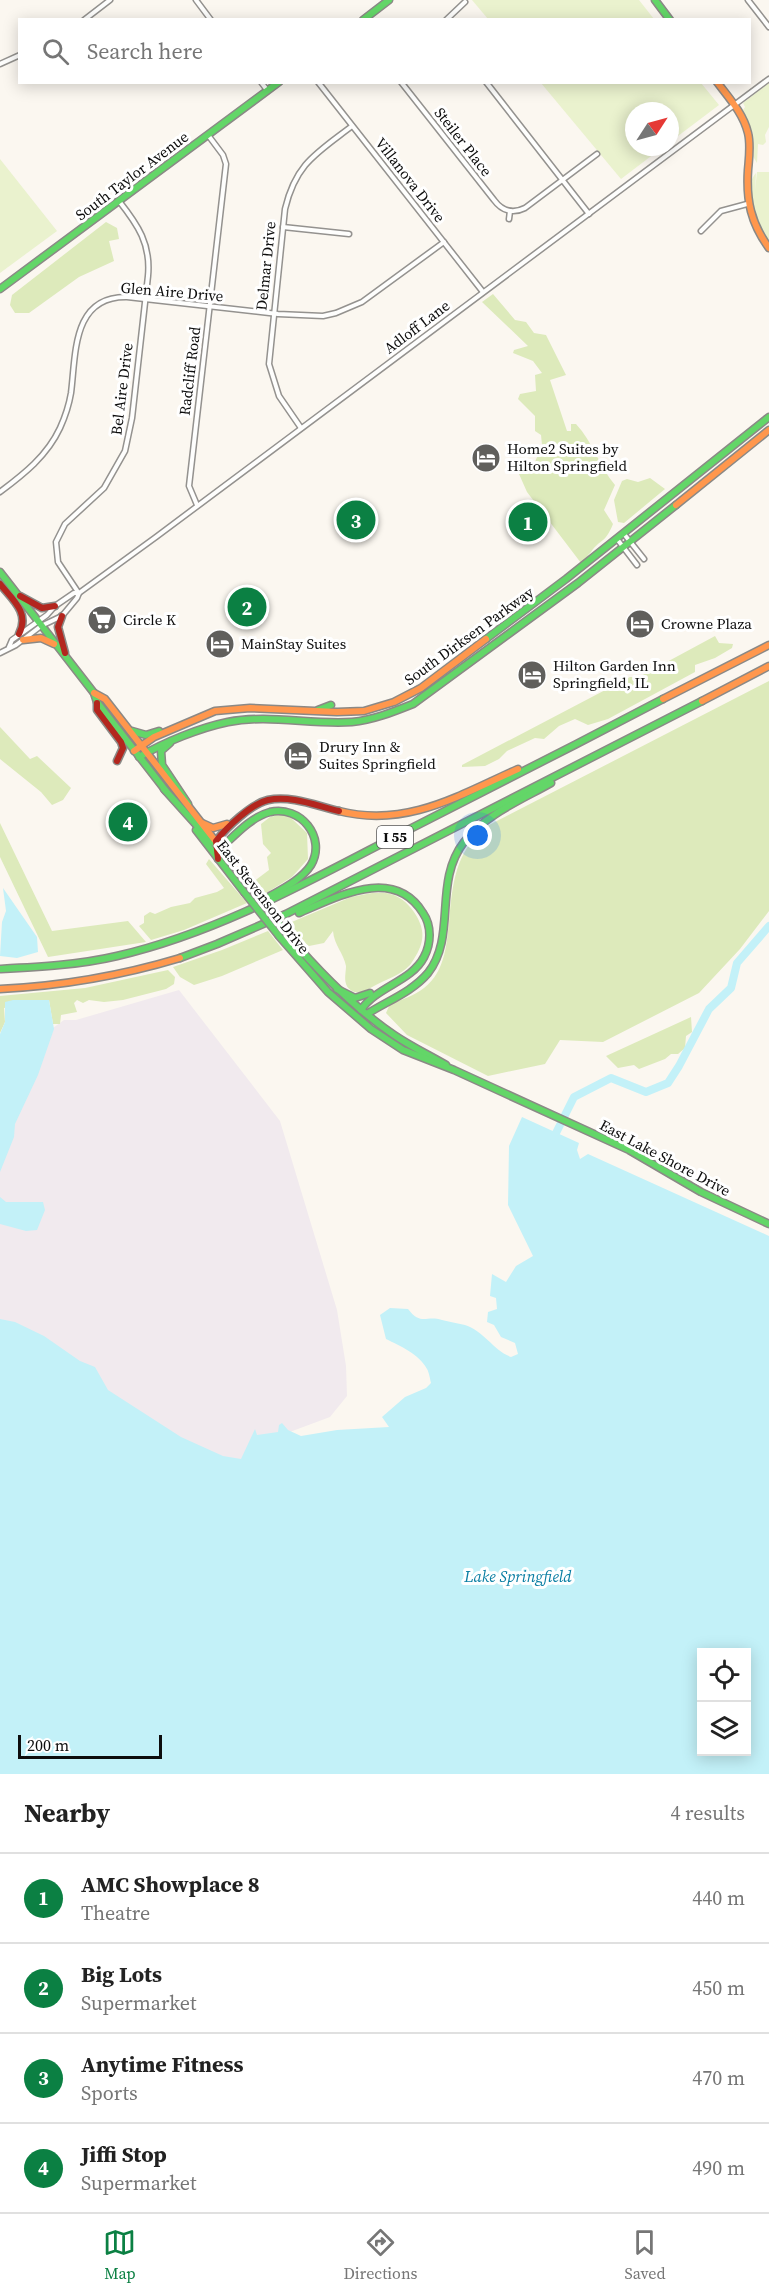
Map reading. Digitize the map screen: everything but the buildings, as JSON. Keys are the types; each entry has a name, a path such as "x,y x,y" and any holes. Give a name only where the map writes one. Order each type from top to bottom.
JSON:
{"main road":[{"path":"366,18 389,0"},
{"path":"655,0 668,18"},
{"name":"South Taylor Avenue","path":"0,289 276,84"},
{"path":"718,84 746,126 750,141 747,204 754,226 769,248"},
{"name":"South Dirksen Parkway","path":"144,749 154,737 204,714 233,708 364,711 386,705 411,694 624,534 769,417"},
{"name":"South Dirksen Parkway","path":"136,754 144,749 171,742 210,726 236,720 352,722 402,710 426,696 624,547 769,430"},
{"name":"East Stevenson Drive","path":"0,572 94,693 97,702 218,860 328,992 358,1018 403,1050 517,1098"},
{"path":"0,584 24,616 21,637 41,638 57,646"},
{"path":"14,591 42,608 55,606"},
{"path":"62,616 58,627 66,657"},
{"name":"I 55","path":"0,969 85,963 127,954 189,936 269,902 769,645"},
{"name":"I 55","path":"0,989 66,984 121,975 181,959 226,942 286,914 769,666"},
{"name":"East Stevenson Drive","path":"94,693 105,699 286,933 338,989 403,1041 454,1070"},
{"path":"97,702 97,710 121,742 123,748 117,761"},
{"path":"316,711 331,705"},
{"path":"127,727 134,732 146,735 204,714"},
{"path":"171,742 161,751 161,762 186,796 189,807"},
{"path":"201,823 219,828 263,799 277,796 359,816 402,815 435,806 566,749"},
{"path":"358,1018 364,1012 413,987 433,967 440,950 450,865 471,831 485,820 605,750"},
{"path":"164,789 218,845"},
{"path":"218,860 218,845 226,828 259,803 274,799 295,800"},
{"path":"189,936 290,884 308,868 316,848 314,835 306,822 282,810 261,816 218,845"},
{"path":"226,942 246,938 296,914 371,887 388,887 404,893 416,902 428,924 429,935 426,951 419,964 400,981 371,996 364,1012"},
{"path":"338,989 351,997 358,998 406,976"},
{"name":"East Lake Shore Drive","path":"517,1098 629,1150 701,1192 769,1224"}],"street":[{"path":"87,18 110,0"},
{"path":"196,0 210,18"},
{"path":"748,0 769,27"},
{"path":"448,18 465,2"},
{"path":"0,63 18,56"},
{"name":"Adloff Lane","path":"0,653 9,647 12,640 21,637 40,624 62,616 79,593 769,79"},
{"path":"262,84 267,91"},
{"name":"Villanova Drive","path":"320,84 483,292"},
{"name":"Steiler Place","path":"402,84 497,205 510,211"},
{"path":"488,84 589,214"},
{"name":"Delmar Drive","path":"301,428 279,396 271,375 269,353 288,197 297,174 311,158 352,126"},
{"name":"Radcliff Road","path":"197,505 192,498 189,486 226,164 223,155 208,135"},
{"path":"509,219 510,211 525,208 597,154"},
{"name":"Bel Aire Drive","path":"79,593 58,562 56,542 65,524 104,488 125,451 130,434 149,264 145,240 119,201"},
{"path":"700,231 721,211 747,204"},
{"path":"283,227 349,234"},
{"name":"Glen Aire Drive","path":"0,492 32,467 56,436 68,407 78,335 84,319 96,307 110,299 121,297 273,314 322,316 362,302 444,242"},
{"path":"624,534 644,559"},
{"path":"617,539 637,565"},
{"name":"Adloff Lane","path":"40,624 55,606 74,593 79,593"}],"shaded area":[{"path":"179,990 280,1121 337,1310 346,1366 347,1396 330,1417 279,1436 242,1465 204,1455 0,1326 0,1137 46,1033 64,1020 76,1020"}],"green space":[{"path":"472,0 639,0 653,18 487,18"},
{"path":"769,83 769,127 765,135 766,142 763,145 758,144 757,163 754,158 753,133 743,110 745,107 743,103"},
{"path":"542,84 702,84 719,105 679,135 679,102 625,102 625,156 651,156 621,179"},
{"path":"0,159 57,231 0,273"},
{"path":"757,172 769,172 769,241 755,217 750,198 751,180 756,173 755,190"},
{"path":"106,222 117,228 119,239 109,241 114,261 79,277 29,313 15,313 10,305 12,295"},
{"path":"493,294 515,320 526,322 534,333 546,335 566,375 550,380 567,431 571,431 571,424 576,424 615,485 604,510 613,524 605,538 581,563 527,492 519,474 521,467 535,462 542,445 541,435 535,431 535,416 518,399 520,394 536,391 535,375 542,373 533,361 513,353 514,350 528,346 482,302"},
{"path":"650,478 665,489 624,523 618,522 614,500 622,481 627,479 638,482"},
{"path":"715,636 719,643 733,644 732,648 715,658 695,665 695,672 608,719 588,725 575,719 559,726 544,739 535,738 507,751 499,759 485,766 462,767 630,677 639,677"},
{"path":"769,681 769,911 740,949 699,993 603,1042 560,1040 545,1064 488,1076 407,1035 386,1013 390,1004 420,991 437,973 444,954 453,887 459,864 470,843 489,825"},
{"path":"0,727 30,759 37,756 71,788 63,800 52,805 41,792 0,759"},
{"path":"279,815 290,817 307,833 308,859 292,877 263,895 253,882 269,870 267,857 271,853 263,844 261,824 270,817"},
{"path":"0,823 52,931 128,921 146,942 48,957 0,857"},
{"path":"209,859 247,903 184,930 151,940 139,926 144,923 144,916 150,912 155,914 171,907 190,903 195,898 224,888 206,864"},
{"path":"372,893 396,896 409,905 421,926 422,940 416,956 406,969 366,990 355,992 347,986 346,966 333,931 324,943 309,946 295,935 287,924 351,897"},
{"path":"268,931 283,950 222,976 194,985 180,977 173,967 222,950"},
{"path":"168,970 175,977 174,984 166,989 123,1000 104,1002 89,1000 83,1003 77,1000 74,1003 77,1012 61,1015 60,1024 53,1024 49,1000 4,1008 5,1022 0,1033 0,996 85,988"},
{"path":"691,1017 692,1032 686,1036 685,1048 678,1054 671,1054 665,1059 639,1069 634,1065 618,1068 606,1056"}],"water":[{"path":"3,888 37,937 38,952 17,958 0,956 2,922 6,911"},
{"path":"49,1000 54,1029 38,1075 15,1124 14,1137 0,1172 0,1034 5,1022 5,1002"},
{"name":"Lake Springfield","path":"522,1117 579,1143 577,1150 580,1159 588,1154 769,1236 769,1774 0,1774 0,1319 15,1322 44,1336 80,1361 95,1367 108,1390 181,1437 223,1456 241,1459 255,1429 257,1435 278,1432 279,1425 282,1423 288,1430 301,1436 337,1430 389,1427 382,1417 405,1397 426,1388 431,1383 428,1370 419,1359 386,1339 380,1315 390,1308 408,1309 420,1319 436,1319 465,1325 478,1332 505,1354 511,1357 518,1354 515,1343 501,1337 494,1325 487,1322 488,1312 497,1309 496,1298 490,1296 492,1274 506,1282 516,1266 533,1256 508,1205 509,1146"},
{"path":"0,1197 6,1202 43,1202 45,1210 37,1230 26,1231 0,1224"}],"waterway":[{"path":"554,1137 574,1097 611,1078 646,1092 668,1083 709,1009 731,988 737,963 769,926"}],"traffic: fast":[{"path":"366,18 389,0"},
{"path":"655,0 668,18"},
{"path":"0,289 276,84"},
{"path":"486,639 566,579 769,417"},
{"path":"139,757 182,736 228,722 259,719 352,722 375,718 413,704 578,583 676,505"},
{"path":"0,572 94,693 97,702 166,791"},
{"path":"0,969 74,964 117,956 155,946 229,919 299,886 663,699"},
{"path":"180,958 286,914 702,701"},
{"path":"318,710 331,705"},
{"path":"132,731 146,735 159,731"},
{"path":"170,743 161,751 162,765 188,804"},
{"path":"367,1014 415,986 428,973 437,958 442,943 449,874 464,842 493,816 551,783"},
{"path":"164,789 209,839 221,848 250,822 270,812 291,813 308,825 316,844 311,865 298,879 270,896"},
{"path":"196,830 244,892"},
{"path":"252,888 286,933"},
{"path":"299,913 348,893 382,888 397,891 411,899 423,913 430,935 424,957 411,972 376,995 361,1010"},
{"path":"244,892 279,936"},
{"path":"286,933 323,975 364,1013 400,1039 446,1065"},
{"path":"279,936 328,992 371,1029 403,1050 454,1070 629,1150 701,1192 769,1224"},
{"path":"337,989 355,998 370,993"}],"traffic: slow":[{"path":"718,84 746,126 750,152 749,202 754,221 769,248"},
{"path":"676,505 769,430"},
{"path":"23,640 41,638 54,644"},
{"path":"134,751 154,737 215,711 250,708 364,711 394,702 421,688 486,639"},
{"path":"663,699 769,645"},
{"path":"702,701 769,666"},
{"path":"94,693 105,699 252,888"},
{"path":"339,811 363,815 409,812 453,799 518,769"},
{"path":"202,823 213,828 227,824"},
{"path":"0,989 91,979 180,958"}],"traffic: jam":[{"path":"0,584 15,601 21,613 22,626 19,634"},
{"path":"20,596 42,608 55,606"},
{"path":"62,616 58,627 65,653"},
{"path":"97,703 97,710 121,742 123,748 117,761"},
{"path":"218,859 216,841 226,829 261,802 286,799 339,811"}],"place":[{"name":"Home2 Suites by Hilton Springfield","path":"486,458"},
{"name":"Anytime Fitness","path":"356,520"},
{"name":"AMC Showplace 8","path":"528,522"},
{"name":"Big Lots","path":"247,607"},
{"name":"Circle K","path":"102,620"},
{"name":"Crowne Plaza","path":"640,624"},
{"name":"MainStay Suites","path":"220,644"},
{"name":"Hilton Garden Inn Springfield, IL","path":"532,675"},
{"name":"Drury Inn & Suites Springfield","path":"298,756"},
{"name":"Jiffi Stop","path":"128,822"}]}
